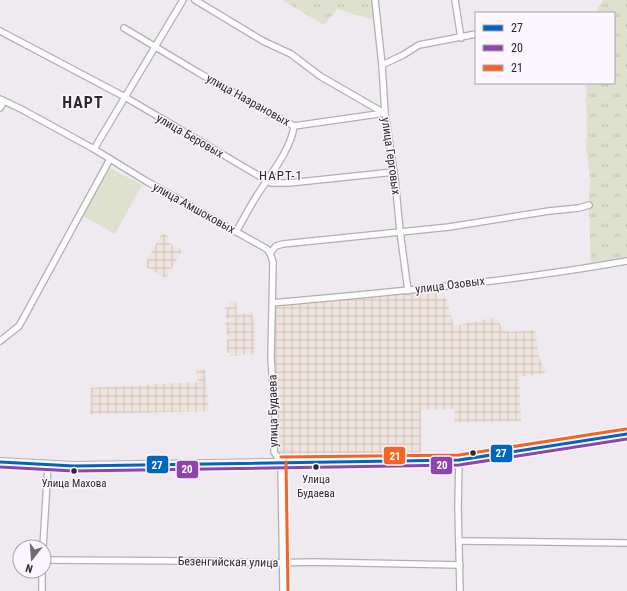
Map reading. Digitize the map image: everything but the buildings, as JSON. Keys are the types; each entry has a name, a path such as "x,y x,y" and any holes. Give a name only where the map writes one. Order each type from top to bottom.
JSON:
{"street":[{"path":"94,149 183,0"},
{"path":"195,0 267,44 291,54 320,76 385,113"},
{"name":"улица Герговых","path":"375,0 382,65 385,113 394,172 408,291"},
{"path":"456,0 461,38"},
{"name":"улица Назрановых","path":"124,28 294,126 385,113"},
{"name":"улица Беровых","path":"0,31 125,97 267,181 276,184 394,172"},
{"path":"382,65 419,45 475,34"},
{"path":"0,108 2,100"},
{"name":"улица Амшоковых","path":"2,100 22,109 94,149 146,181 267,249 270,253"},
{"path":"236,232 250,206 267,181 290,141 294,126"},
{"path":"0,341 16,329 24,318 110,159"},
{"path":"270,253 276,246 283,244 449,227 589,206"},
{"name":"улица Будаева","path":"270,253 272,262 273,303 271,358 276,415 274,452 281,462 283,591"},
{"name":"улица Озовых","path":"273,303 408,291 577,270 627,261"},
{"path":"0,462 74,466 459,460 627,434"},
{"path":"459,460 460,591"},
{"path":"43,539 48,465"},
{"path":"459,541 627,543"},
{"name":"Безенгийская улица","path":"52,560 282,563 313,562 460,565"},
{"path":"42,579 42,591"}],"shaded area":[{"path":"162,233 169,237 167,242 182,250 166,278 144,266"},
{"path":"436,288 438,299 446,298 454,326 496,317 505,331 535,330 540,361 547,371 542,374 519,377 521,421 454,423 454,409 421,410 421,461 281,462 276,457 273,303"},
{"path":"236,301 237,314 252,313 255,326 255,354 230,356 229,353 227,353 226,340 230,339 230,335 227,335 225,323 230,319 226,318 225,308 229,307 229,302"},
{"path":"196,369 205,369 209,411 90,414 90,388 198,382"}],"green space":[{"path":"282,0 375,0 377,21 337,9 324,25"},
{"path":"603,0 627,0 627,261 591,268 589,205 590,176 586,147 586,86 587,84 615,84 615,12 597,12"},
{"path":"110,168 142,185 115,234 83,216"}],"transit line":[{"name":"21","path":"281,457 459,455 626,429"},
{"name":"27","path":"0,462 74,466 459,460 627,434"},
{"name":"20","path":"0,467 74,471 459,465 627,439"},
{"name":"21","path":"286,462 288,591"}],"place":[{"name":"Улица Будаева","path":"316,467"},
{"name":"Улица Махова","path":"74,471"}],"district":[{"name":"НАРТ","path":"83,102"},
{"name":"НАРТ-1","path":"281,175"}]}
